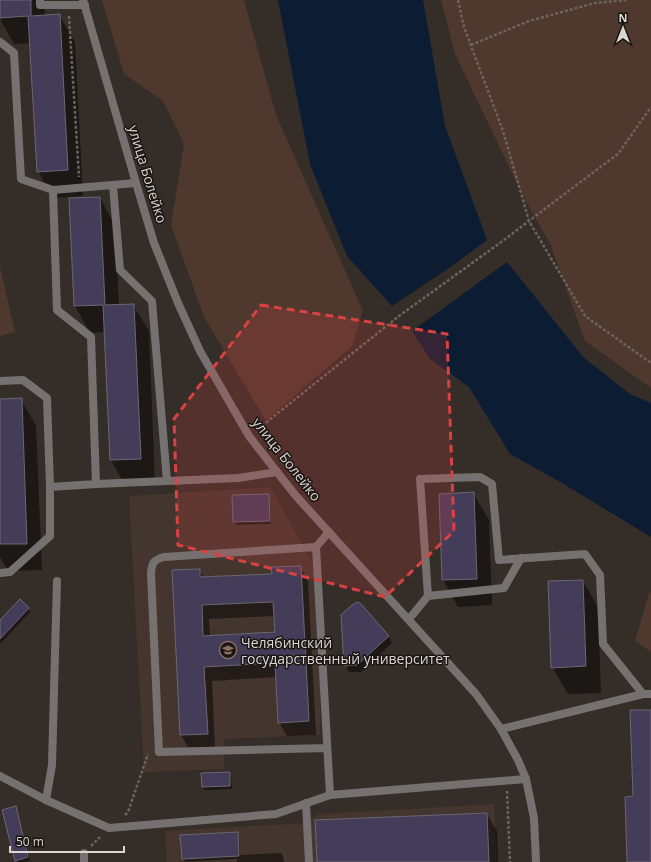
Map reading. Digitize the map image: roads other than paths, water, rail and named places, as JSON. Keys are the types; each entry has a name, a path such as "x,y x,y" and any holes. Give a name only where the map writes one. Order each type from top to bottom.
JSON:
{"street":[{"path":"40,0 40,5 69,5 84,3"},
{"name":"улица Болейко","path":"84,3 154,242 178,303 200,351 250,436 296,496 476,694 501,729 518,760 526,779 534,818 536,862"},
{"path":"0,42 14,53 21,179 53,190 136,183"},
{"path":"113,185 120,270 152,301 167,481"},
{"path":"53,190 57,310 91,337 96,484"},
{"path":"0,381 23,380 47,398 50,487 50,536 10,572 0,573"},
{"path":"50,487 238,478 277,472"},
{"path":"409,619 428,596 420,479 480,477 492,484 499,560 585,554 600,575 603,644 647,694 501,729"},
{"path":"329,532 316,547 330,795"},
{"path":"316,547 164,557 155,561 152,565 151,573 159,752 328,748"},
{"path":"428,596 504,588 521,558"},
{"path":"46,800 52,765 57,581"},
{"path":"0,776 46,800 109,828 276,814 330,795 526,779"},
{"path":"306,803 309,862"},
{"path":"84,853 84,862"}],"water":[{"path":"278,0 423,0 445,126 487,240 449,268 392,306 347,256 310,164"},
{"path":"507,262 584,358 630,394 651,403 651,537 562,483 510,454 469,387 430,359 412,331"}],"place":[{"name":"Челябинский государственный университет","path":"228,650"}]}
